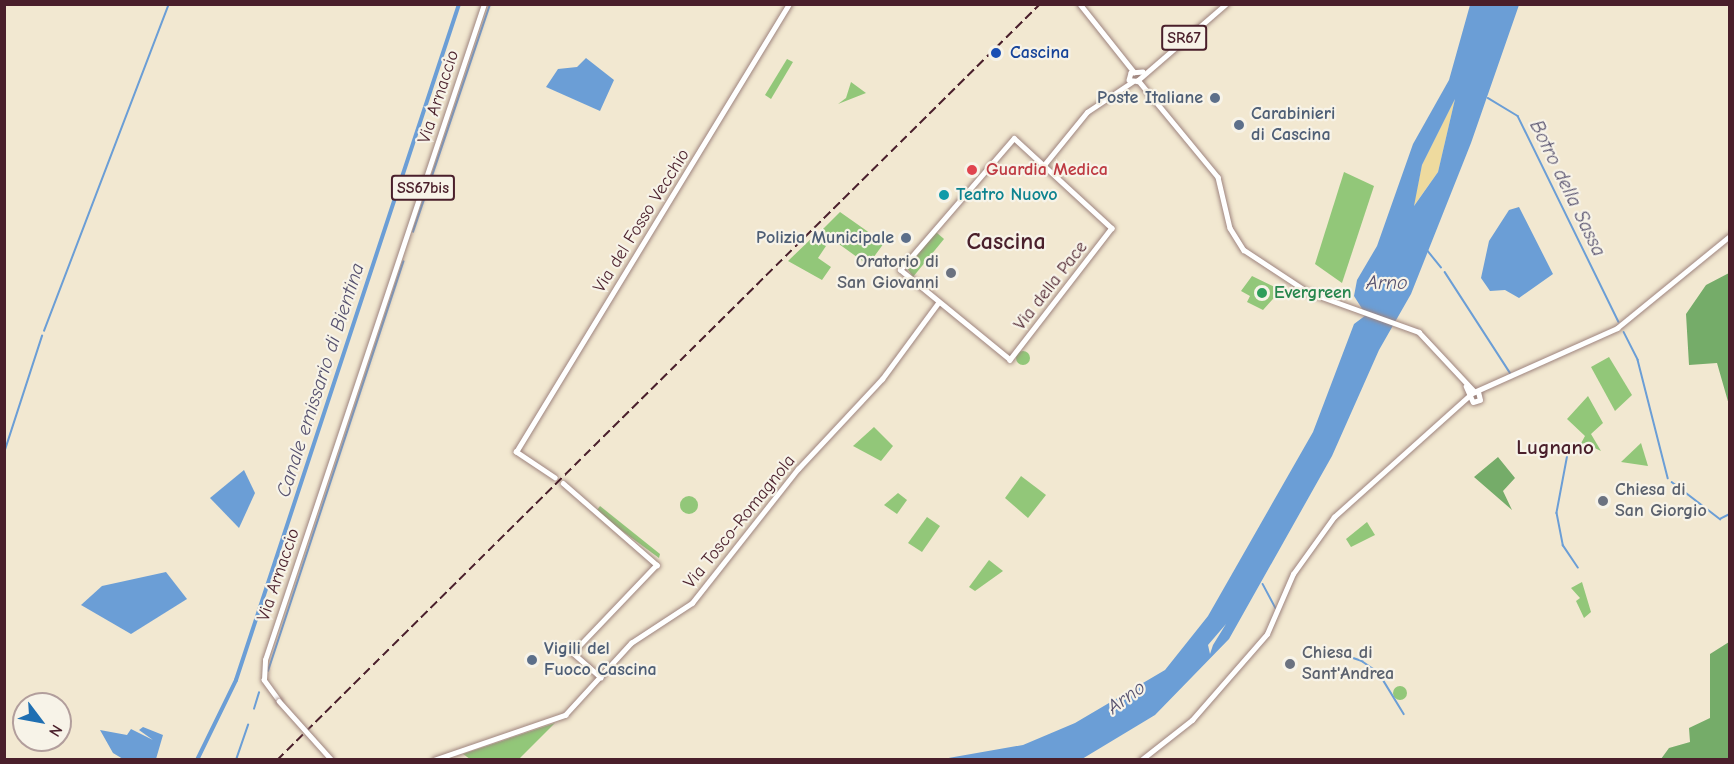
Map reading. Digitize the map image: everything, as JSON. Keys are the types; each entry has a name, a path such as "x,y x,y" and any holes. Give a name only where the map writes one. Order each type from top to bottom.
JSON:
{"main road":[{"name":"Via Arnaccio","path":"332,759 279,701 264,680 265,660 484,4"},
{"name":"Via del Fosso Vecchio","path":"555,478 516,452 789,4"},
{"path":"1080,4 1133,78 1218,177 1230,228 1241,247 1286,281 1329,300 1407,327 1430,341 1465,383 1481,398"},
{"name":"SR67","path":"1044,165 1051,160 1084,115 1143,72 1226,4"},
{"path":"938,303 901,268 1014,138 1052,172"},
{"path":"1051,160 1052,172"},
{"name":"Via della Pace","path":"938,303 1010,360 1112,227 1052,172"},
{"path":"1141,759 1192,720 1261,642 1278,616 1293,574 1334,517 1463,406 1474,393 1490,389 1627,322 1730,236"},
{"name":"Via Tosco-Romagnola","path":"434,759 565,715 631,643 697,598 798,469 882,379 938,303"},
{"path":"1463,406 1481,398 1490,389"},
{"path":"1473,402 1474,393"},
{"path":"563,483 657,565 573,653 601,676"}],"green space":[{"path":"787,59 793,62 771,99 765,95"},
{"path":"851,82 866,93 838,104 846,98"},
{"path":"1344,172 1374,186 1342,283 1315,264"},
{"path":"840,212 884,243 868,265 832,239 827,245 816,236"},
{"path":"936,232 944,239 913,277 907,268"},
{"path":"813,237 826,246 818,258 831,267 822,280 788,261"},
{"path":"1729,273 1729,405 1717,363 1689,365 1686,314 1706,285"},
{"name":"Evergreen","path":"1252,276 1281,290 1263,310 1247,302 1250,296 1241,291"},
{"path":"1020,351 1026,351 1030,358 1026,365 1020,365 1016,361 1016,355"},
{"path":"1609,357 1632,395 1615,411 1591,367"},
{"path":"1588,396 1603,423 1591,434 1601,451 1584,443 1579,447 1585,436 1567,419"},
{"path":"874,427 893,446 881,461 853,446"},
{"path":"1641,443 1648,466 1621,462"},
{"path":"1498,457 1515,478 1503,491 1512,510 1474,477"},
{"path":"1021,476 1046,495 1028,518 1005,498"},
{"path":"898,493 907,500 897,514 884,505"},
{"path":"689,496 695,499 698,505 695,511 689,514 683,511 680,505 683,499"},
{"path":"600,506 660,554 659,558 606,519 597,510"},
{"path":"927,517 940,526 922,552 908,543"},
{"path":"1367,522 1375,535 1351,547 1346,539"},
{"path":"989,560 1003,571 975,591 969,587"},
{"path":"1582,582 1591,612 1584,618 1576,601 1580,598 1571,588"},
{"path":"1729,642 1729,759 1661,759 1669,748 1690,742 1689,728 1710,718 1710,654"},
{"path":"1397,686 1403,686 1407,693 1403,700 1397,700 1393,696 1393,690"},
{"path":"555,723 519,759 470,759 463,754"}],"sand":[{"path":"1455,99 1438,172 1413,207 1422,165"}],"water":[{"name":"Arno","path":"1470,5 1519,5 1471,143 1411,294 1379,350 1332,456 1229,639 1155,715 1082,759 937,760 1023,745 1075,723 1165,670 1208,616 1313,432 1354,324 1366,315 1354,296 1357,280 1377,246 1413,144 1449,80","holes":["1455,99 1438,172 1414,206 1422,165","1226,624 1213,645 1210,654 1208,645"]},
{"path":"586,58 614,80 600,111 546,87 558,69 577,67"},
{"path":"1519,207 1553,274 1519,298 1505,290 1490,291 1481,278 1489,241 1509,210"},
{"path":"244,470 255,493 239,528 210,498"},
{"path":"166,572 187,599 131,634 81,605 102,586"},
{"path":"143,727 163,735 156,759 123,759 113,753 100,730 127,735 131,729 153,740 139,730"}],"waterway":[{"path":"44,331 169,4"},
{"name":"Canale emissario di Bientina","path":"197,760 236,680 459,4"},
{"path":"413,232 490,4"},
{"name":"Botro della Sassa","path":"1488,98 1518,116 1619,322"},
{"path":"1428,251 1441,267"},
{"path":"268,671 403,262"},
{"path":"1445,272 1511,374"},
{"name":"Botro della Sassa","path":"1624,332 1638,360 1668,478"},
{"path":"4,453 42,336"},
{"path":"1568,454 1557,513 1563,545 1578,567"},
{"name":"Botro della Sassa","path":"1672,482 1720,519 1730,514"},
{"path":"1263,584 1276,608"},
{"path":"1317,655 1336,652 1362,661 1379,673 1404,714"},
{"path":"254,709 259,693"},
{"path":"236,760 248,725"}],"railway":[{"path":"277,760 1040,4"}],"place":[{"name":"Cascina","path":"996,53"},
{"name":"Poste Italiane","path":"1215,98"},
{"name":"Carabinieri di Cascina","path":"1239,125"},
{"name":"Guardia Medica","path":"972,170"},
{"name":"Teatro Nuovo","path":"944,195"},
{"name":"Polizia Municipale","path":"906,238"},
{"name":"Oratorio di San Giovanni","path":"951,273"},
{"name":"Evergreen","path":"1262,293"},
{"name":"Chiesa di San Giorgio","path":"1603,501"},
{"name":"Vigili del Fuoco Cascina","path":"532,660"},
{"name":"Chiesa di Sant'Andrea","path":"1290,664"}],"district":[{"name":"Cascina","path":"1006,242"},
{"name":"Lugnano","path":"1555,447"}]}
